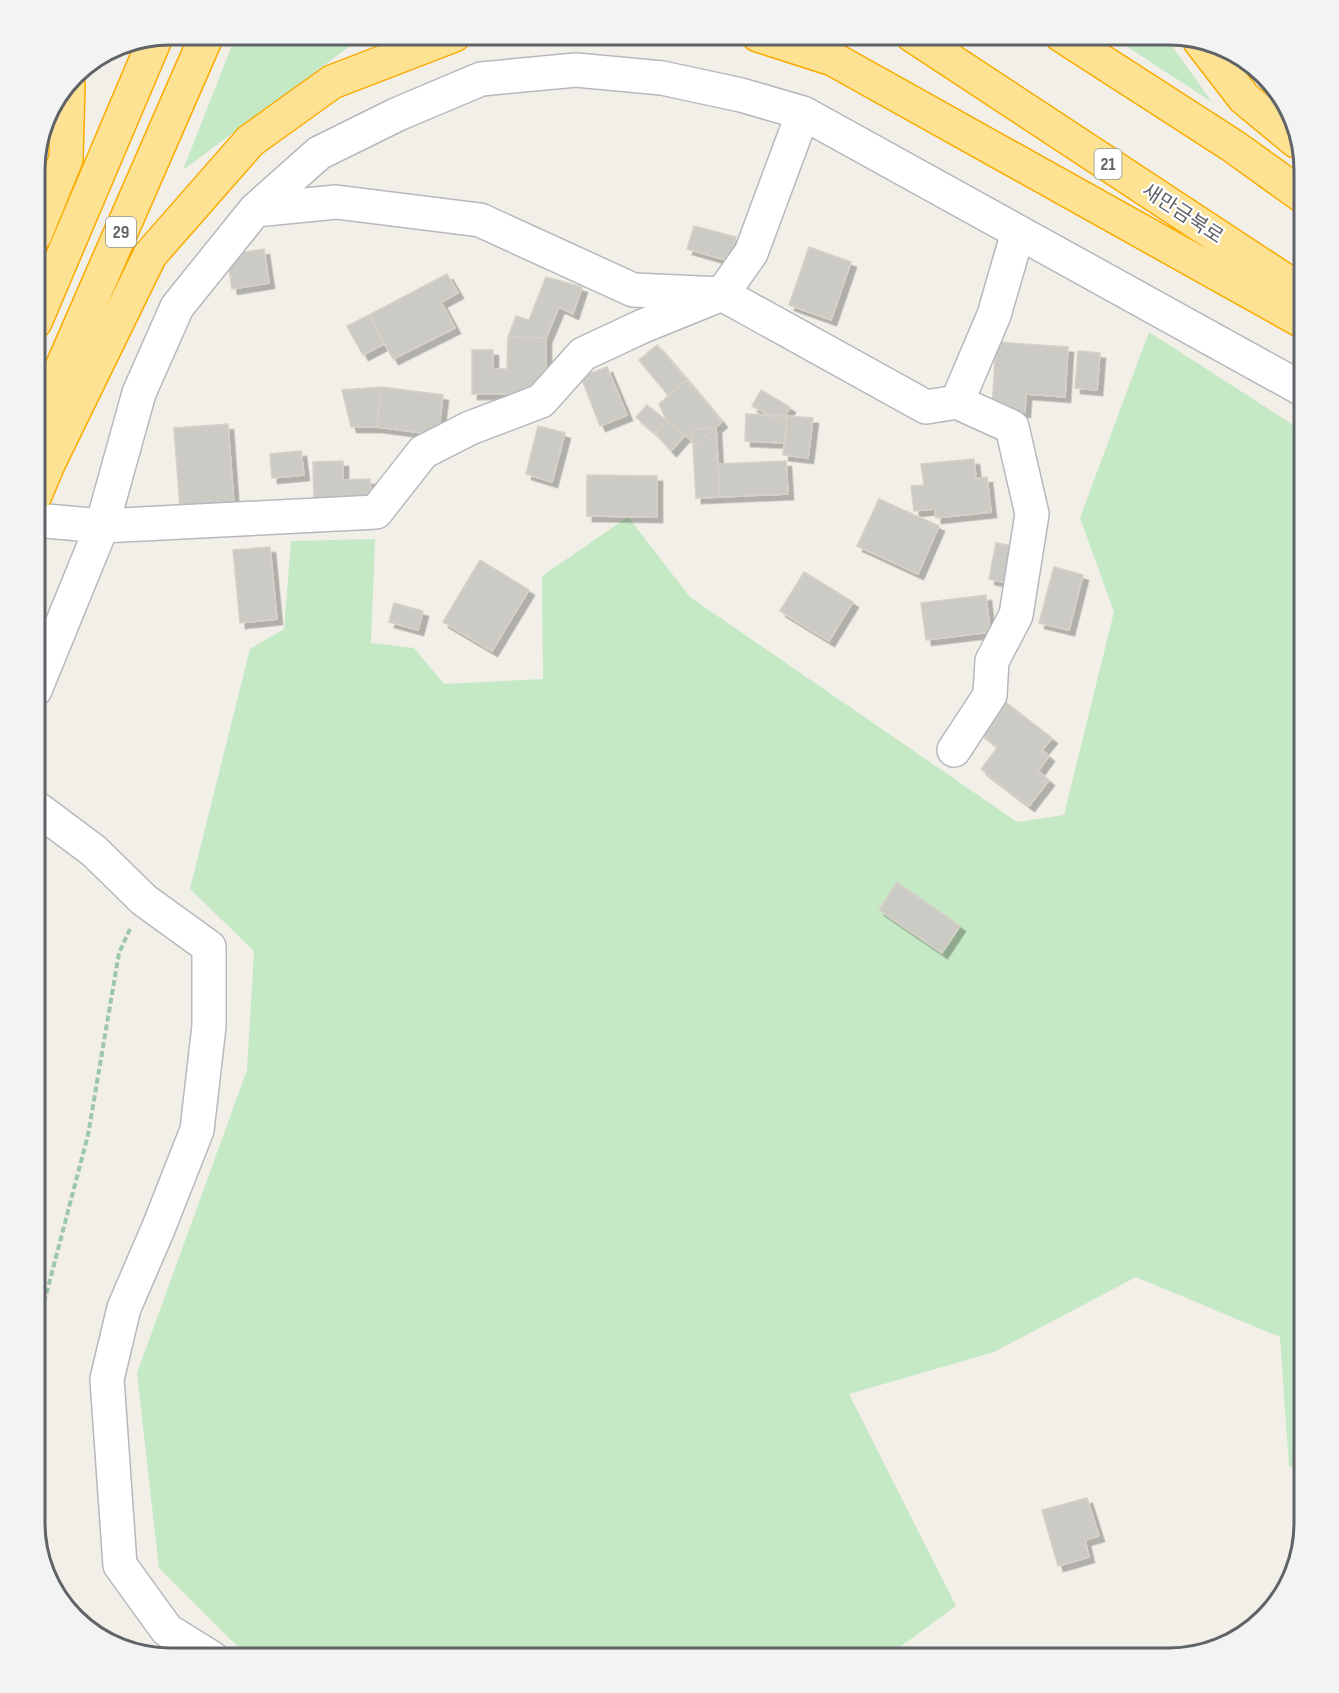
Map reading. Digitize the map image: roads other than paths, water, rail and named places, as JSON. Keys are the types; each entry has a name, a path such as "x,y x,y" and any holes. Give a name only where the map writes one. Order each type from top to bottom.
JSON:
{"highway":[{"name":"29","path":"45,406 202,45"},
{"path":"45,471 150,255 250,141 332,82 428,45"},
{"path":"789,45 833,59 1294,316"},
{"name":"새만금북로","path":"927,45 1294,286"},
{"path":"1076,45 1233,146 1294,189"},
{"path":"45,298 152,46"},
{"path":"1208,52 1244,98 1289,135"},
{"path":"45,210 66,159 68,99"}],"street":[{"path":"45,666 102,526 139,393 177,307 255,210 319,153 398,114 481,79 576,70 662,78 741,95 803,113 1294,384"},
{"path":"45,521 102,526 376,512 423,452 470,428 541,401 583,354 643,326 722,294 751,253 803,113"},
{"path":"255,210 336,202 480,220 633,290 722,294 926,407 957,402 1012,427 1032,514 1016,615 992,661 990,695 954,750"},
{"path":"957,402 994,315 1018,232"},
{"path":"45,814 94,850 144,900 209,947 208,1026 197,1130 124,1308 107,1379 120,1565 167,1630 195,1648"}]}
